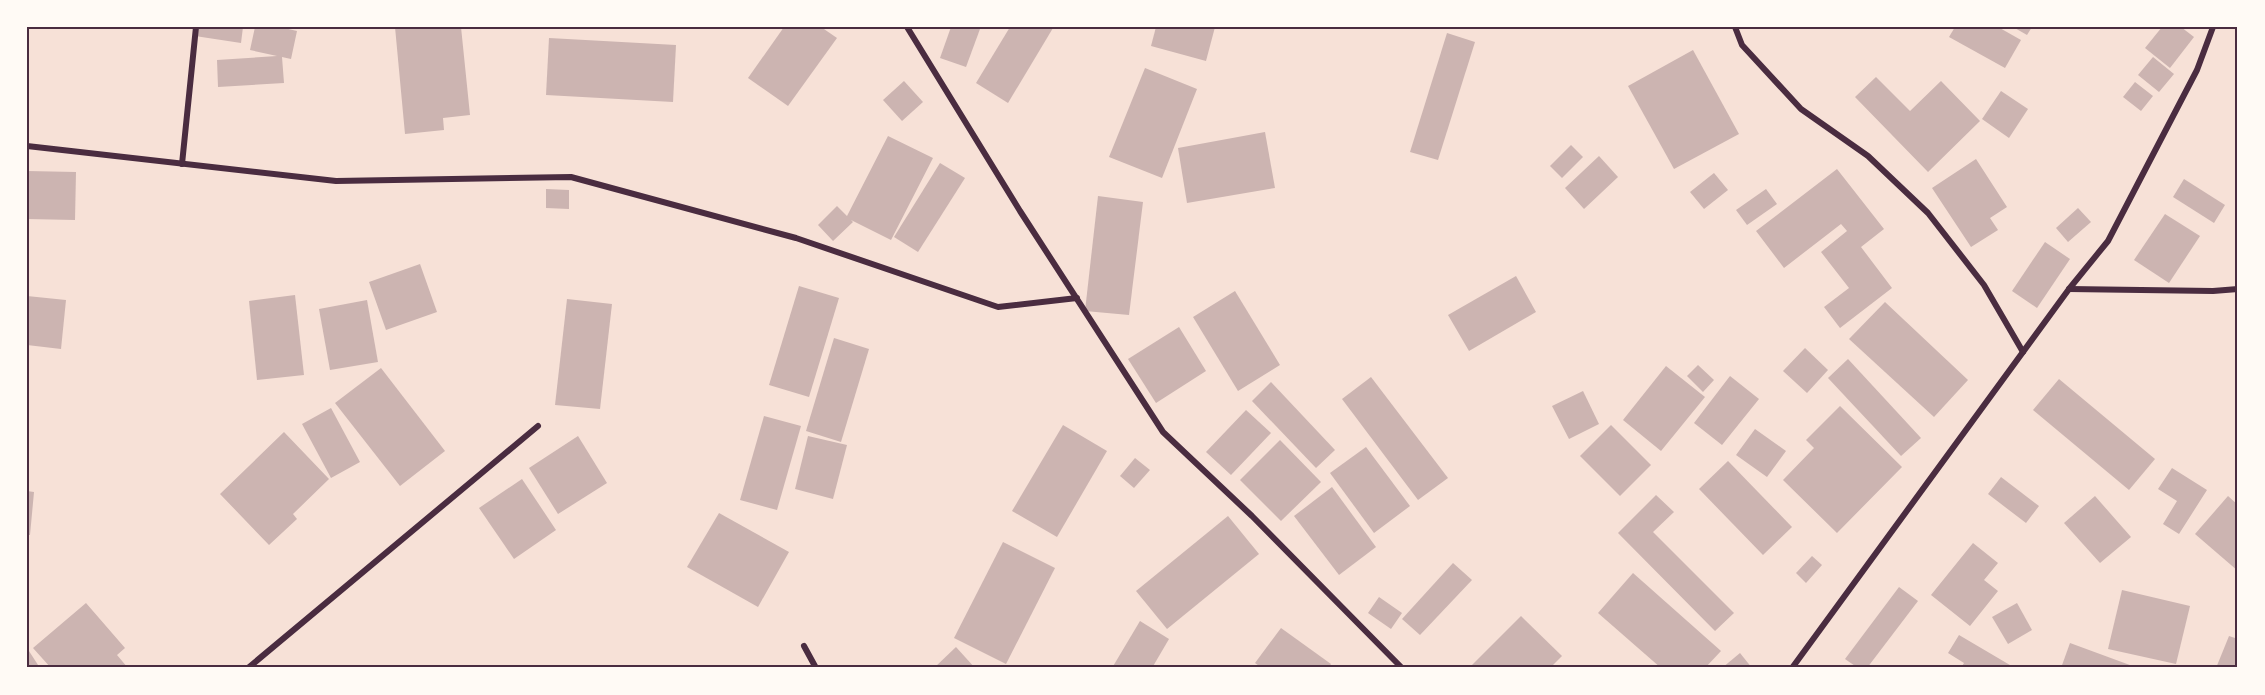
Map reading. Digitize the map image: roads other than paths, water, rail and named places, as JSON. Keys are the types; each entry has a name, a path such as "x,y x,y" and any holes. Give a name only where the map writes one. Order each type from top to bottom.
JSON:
{"street":[{"path":"182,164 196,27"},
{"path":"907,27 1163,432 1252,516 1402,668"},
{"path":"1735,27 1742,45 1801,109 1868,156 1928,213 1984,285 2023,352"},
{"path":"1792,668 2069,289 2108,241 2197,70 2213,27"},
{"path":"27,146 336,181 571,177 796,238 998,307 1077,298"},
{"path":"2069,289 2213,291 2238,289"},
{"path":"248,668 538,426"},
{"path":"804,646 816,668"}]}
